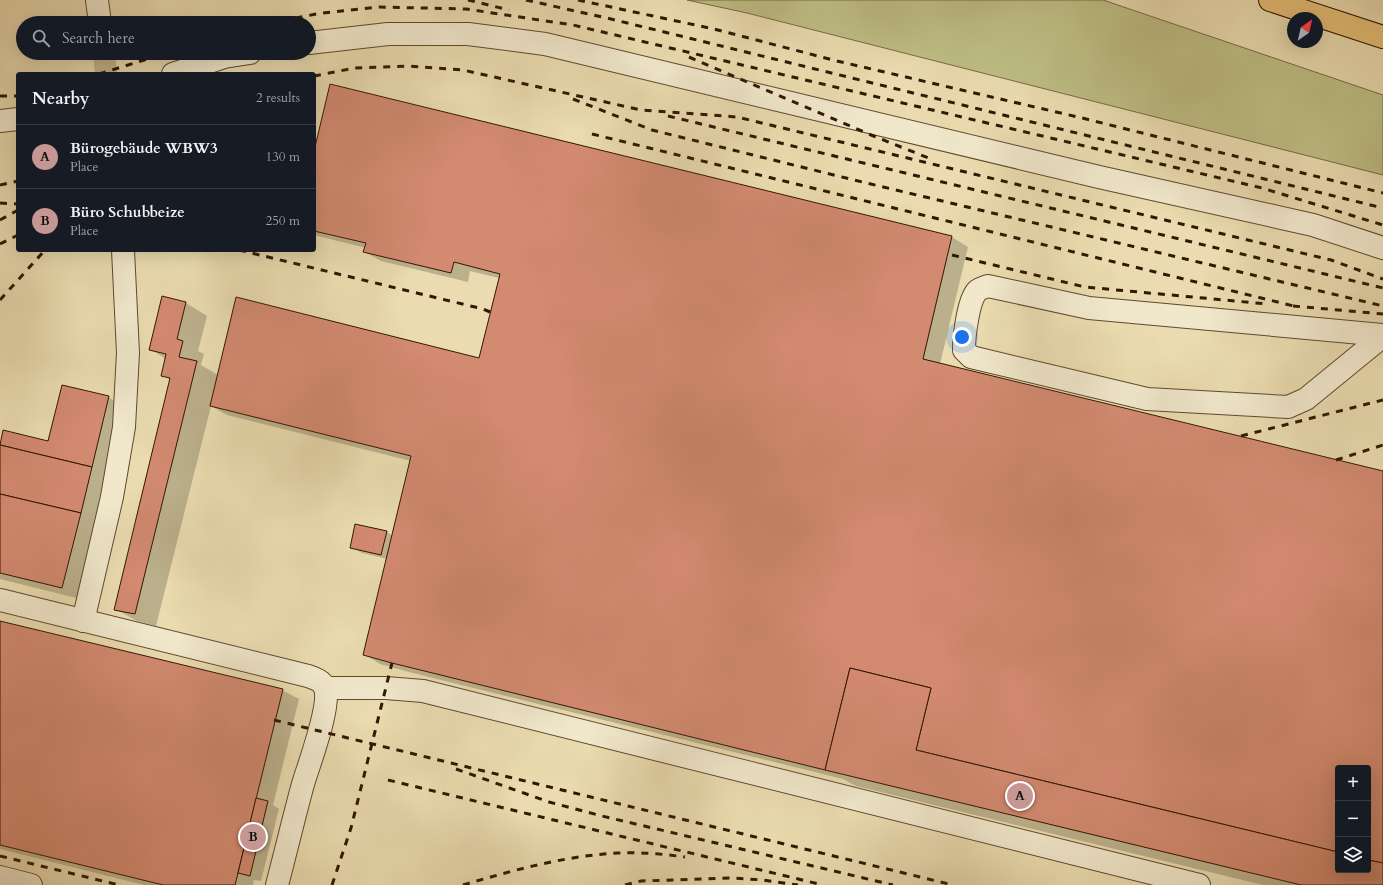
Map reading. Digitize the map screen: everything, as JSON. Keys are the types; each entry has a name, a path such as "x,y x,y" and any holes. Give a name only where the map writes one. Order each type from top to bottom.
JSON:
{"highway":[{"path":"1270,0 1383,37"}],"lane":[{"path":"97,0 99,16"},
{"path":"316,42 388,34 468,34 545,44 1099,177 1313,225 1383,248"},
{"path":"178,72 215,60"},
{"path":"0,121 16,119"},
{"path":"83,621 112,497 124,427 128,353 123,252"},
{"path":"988,286 1089,308 1383,336 1306,399 1288,407 1147,399 972,357 964,350 964,339 971,302 977,291 988,286"},
{"path":"0,600 308,676 318,680 325,688 326,703 320,730 303,784 278,885"},
{"path":"325,688 386,688 423,691 1199,885"},
{"path":"0,877 31,885"}],"green space":[{"path":"687,0 1103,0 1383,95 1383,175 747,13"}],"building":[{"path":"330,84 952,236 923,359 1383,471 1383,863 1371,861 1371,765 1335,765 1335,851 916,750 931,688 850,668 825,770 363,655 411,456 210,406 236,297 479,358 500,274 454,262 451,273 363,252 366,243 316,231 316,143"},
{"path":"162,296 186,302 177,339 183,341 179,357 197,361 135,614 114,610 170,378 161,376 166,354 149,350"},
{"path":"62,385 109,396 92,467 0,445 3,430 48,441"},
{"path":"0,445 92,467 81,513 0,494"},
{"path":"0,494 81,513 62,588 0,573"},
{"path":"355,524 387,531 381,555 350,548"},
{"path":"0,621 283,689 235,885 163,885 0,845"},
{"path":"850,668 931,688 916,750 1335,851 1335,873 1371,873 1371,861 1383,863 1383,885 1301,885 825,770"},
{"path":"256,798 268,801 250,876 238,873"}],"tunnel":[{"path":"105,60 106,72"}],"railway":[{"path":"468,0 509,10"},
{"path":"526,0 611,19 1383,208"},
{"path":"578,0 714,29 837,61 1082,118 1383,193"},
{"path":"306,16 379,7 466,9 573,25 1262,188 1383,225"},
{"path":"689,57 931,159"},
{"path":"105,72 144,60"},
{"path":"316,76 355,68 409,66 463,70 641,110 737,117 1331,260 1383,279"},
{"path":"0,96 16,96"},
{"path":"573,99 652,130 854,180 1383,306"},
{"path":"668,116 1383,288"},
{"path":"592,134 1298,307"},
{"path":"0,185 16,181"},
{"path":"0,203 16,204"},
{"path":"0,220 16,211"},
{"path":"0,244 16,236"},
{"path":"0,300 43,252"},
{"path":"247,252 483,309 490,312"},
{"path":"952,255 1085,287 1267,304"},
{"path":"1293,306 1383,314"},
{"path":"1241,436 1383,400"},
{"path":"1336,460 1383,445"},
{"path":"332,885 351,828 392,663"},
{"path":"274,720 953,885"},
{"path":"456,769 549,802 893,885"},
{"path":"388,780 823,885"},
{"path":"463,885 539,864 578,857 618,853 660,854 685,857"},
{"path":"0,856 119,885"},
{"path":"625,885 641,881 733,878 763,880 798,885"}],"place":[{"name":"Bürogebäude WBW3","path":"1020,796"},
{"name":"Büro Schubbeize","path":"253,837"}]}
